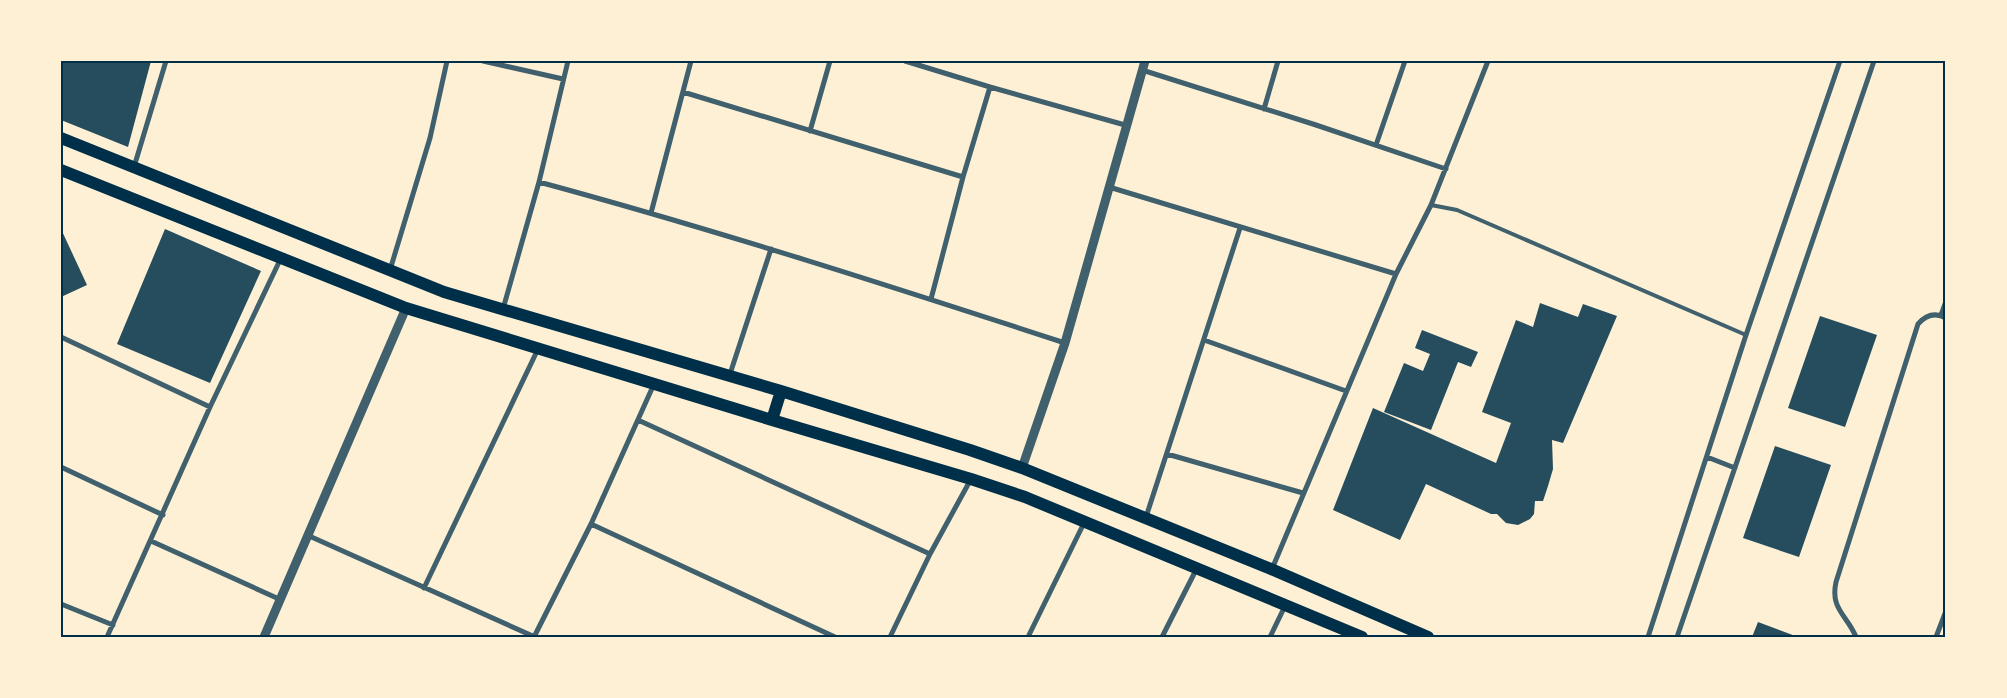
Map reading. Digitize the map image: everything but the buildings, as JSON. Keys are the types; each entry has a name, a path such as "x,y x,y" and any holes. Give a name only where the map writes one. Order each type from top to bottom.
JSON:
{"main road":[{"path":"61,138 444,292 781,391 1022,468 1271,569 1428,637"},
{"path":"61,170 406,308 1025,497 1362,637"},
{"path":"772,420 781,391"}],"street":[{"path":"134,167 166,61"},
{"path":"390,270 430,138 447,61"},
{"path":"483,61 562,79"},
{"path":"503,309 539,182 562,79 568,61"},
{"path":"651,213 691,61"},
{"path":"810,131 830,61"},
{"path":"905,61 1126,125"},
{"path":"1264,108 1278,61"},
{"path":"1376,146 1405,61"},
{"path":"1271,569 1396,274 1431,205 1488,61"},
{"path":"1648,637 1746,335 1840,61"},
{"path":"1677,637 1874,61"},
{"path":"1022,468 1065,342 1143,66 1446,169"},
{"path":"931,299 990,87"},
{"path":"683,92 964,177"},
{"path":"539,182 771,249 1065,342"},
{"path":"1108,187 1396,274"},
{"path":"1146,518 1240,228"},
{"path":"729,376 771,249"},
{"path":"107,637 210,406 282,258"},
{"path":"1856,637 1850,624 1838,610 1834,597 1836,582 1918,324 1932,314 1943,316 1946,301"},
{"path":"264,637 406,308"},
{"path":"61,337 210,406"},
{"path":"1204,340 1346,391"},
{"path":"424,588 539,348"},
{"path":"307,535 534,637 591,524 655,384"},
{"path":"638,420 930,554"},
{"path":"1167,454 1303,493"},
{"path":"1707,457 1735,468"},
{"path":"61,467 163,515"},
{"path":"890,637 930,554 971,479"},
{"path":"1028,637 1085,521"},
{"path":"591,524 836,637"},
{"path":"151,541 279,599"},
{"path":"1162,637 1197,567"},
{"path":"61,604 113,624"},
{"path":"1270,637 1286,605"},
{"path":"1936,637 1946,611"}],"lane":[{"path":"1431,205 1456,210 1746,335"}]}
